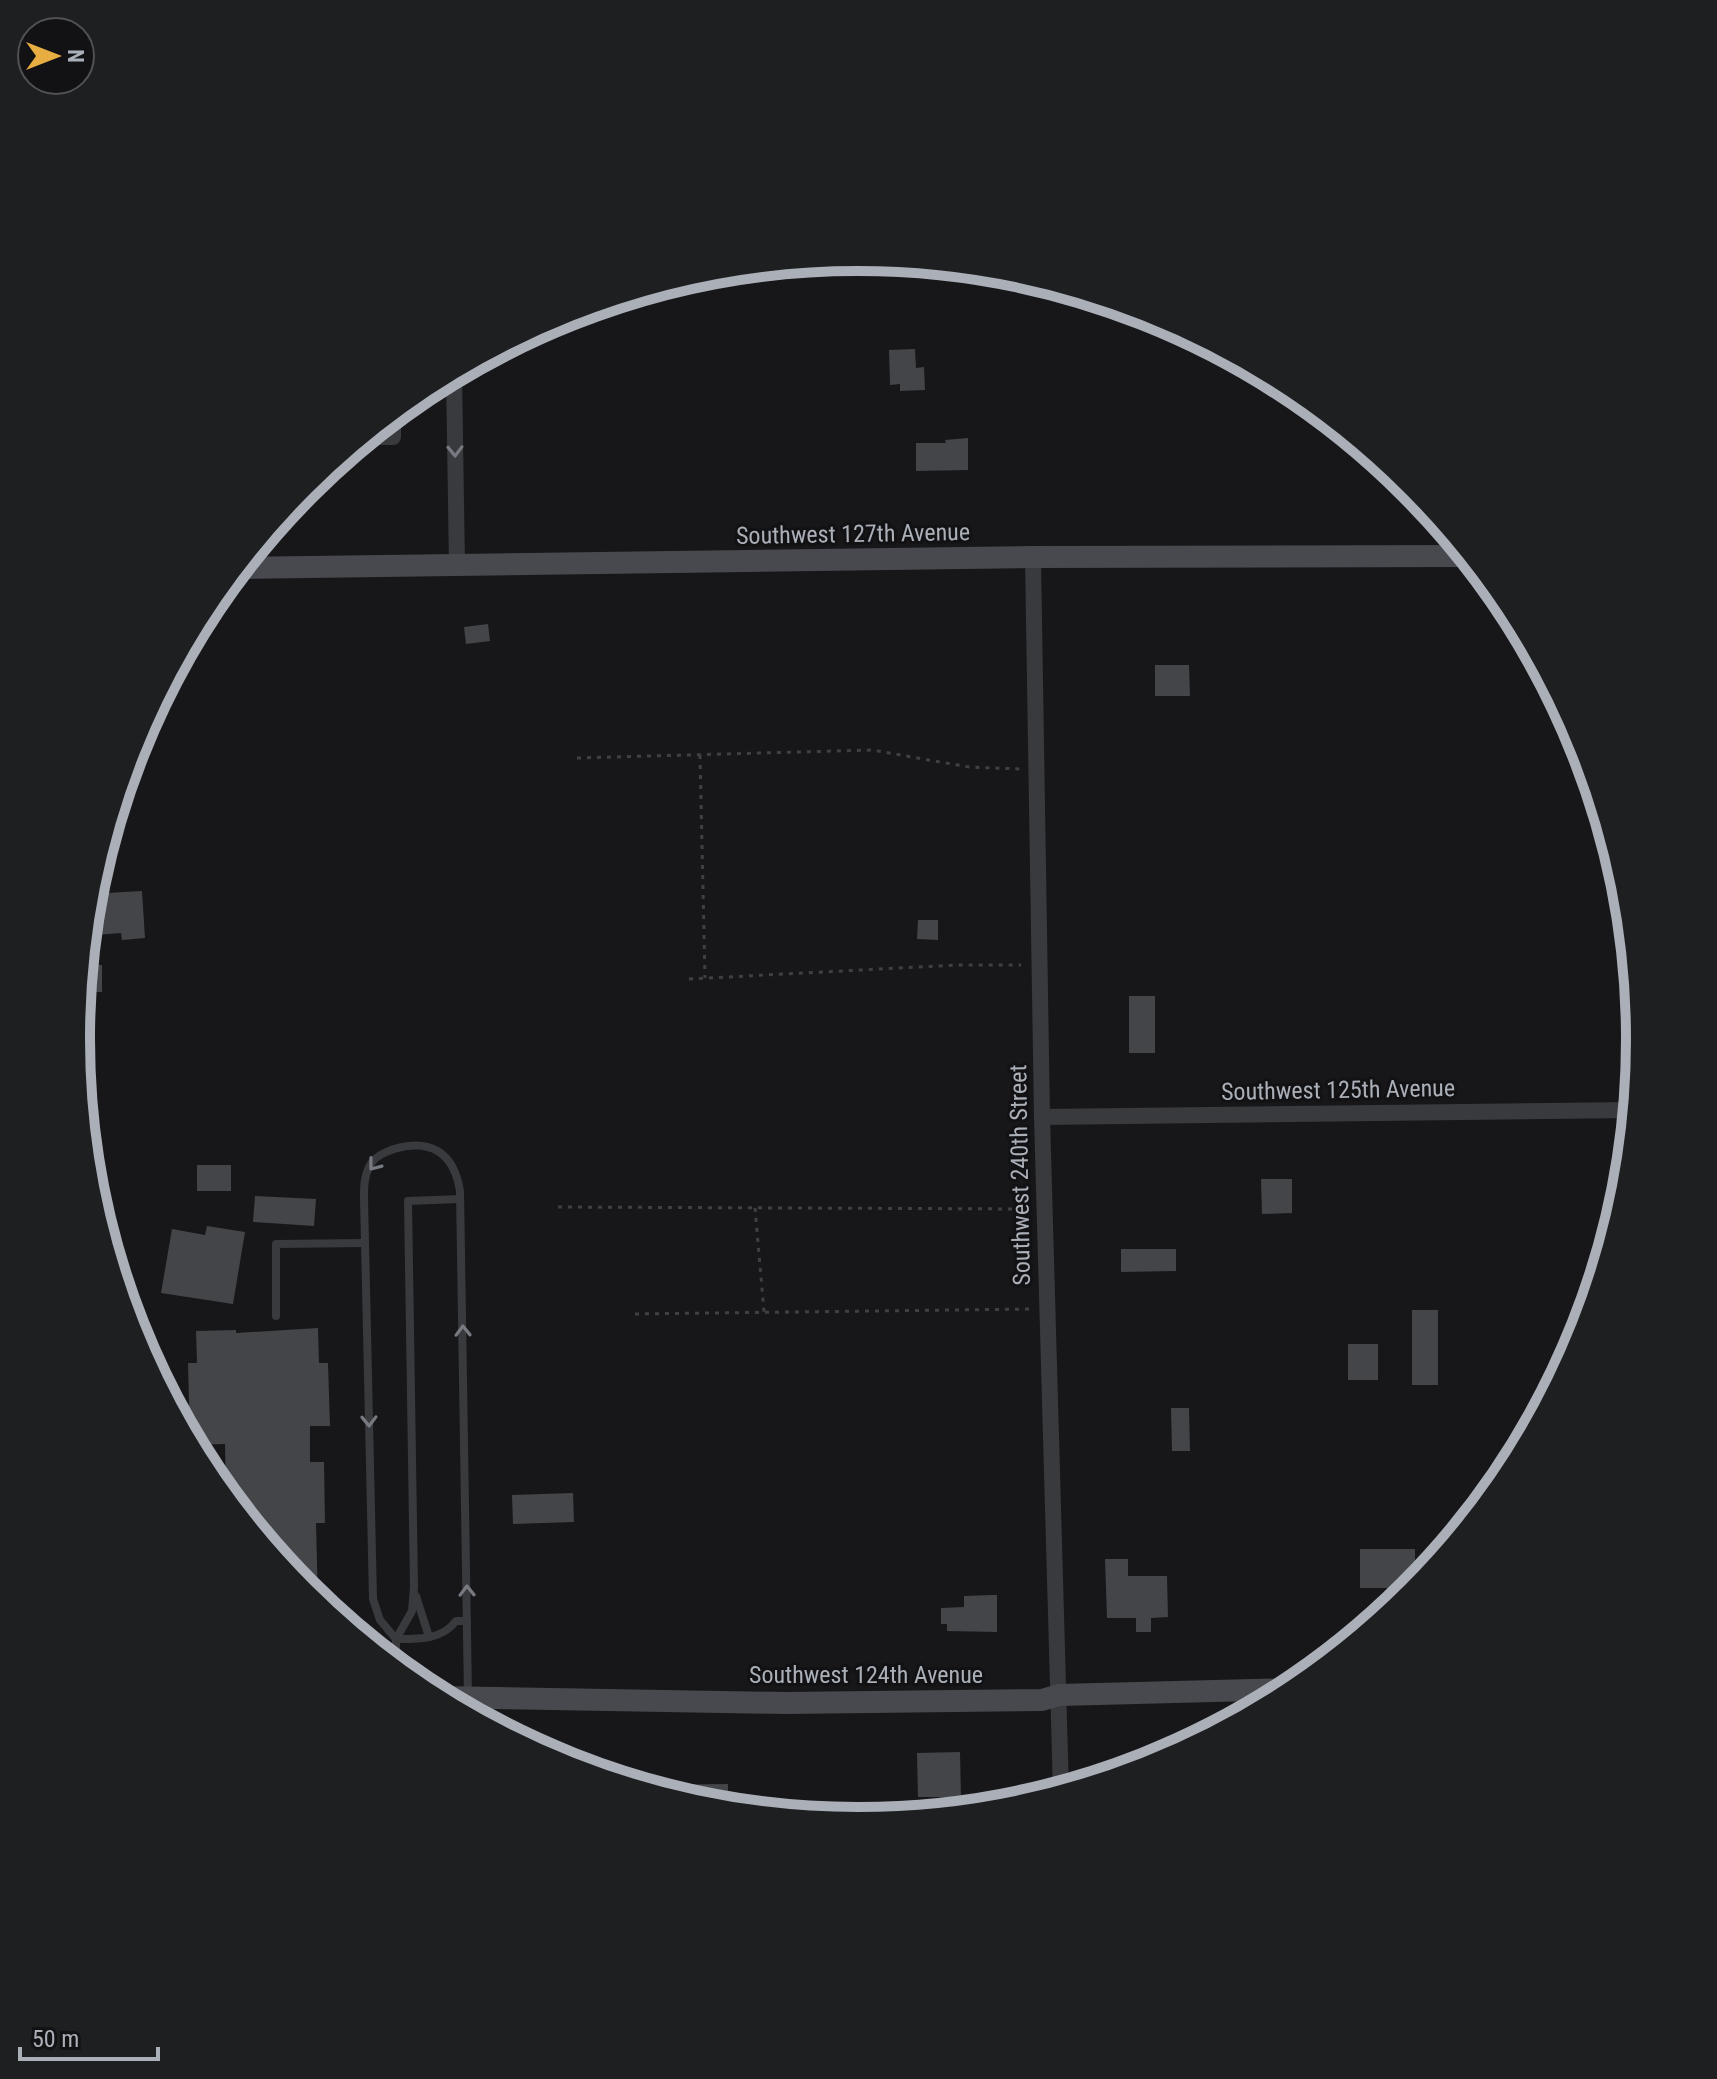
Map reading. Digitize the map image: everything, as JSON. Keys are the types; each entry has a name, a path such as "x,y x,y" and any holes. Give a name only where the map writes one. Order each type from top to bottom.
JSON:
{"street":[{"path":"454,387 457,567"},
{"name":"Southwest 127th Avenue","path":"252,568 1033,557 1455,556"},
{"name":"Southwest 240th Street","path":"1033,557 1042,1117 1061,1781"},
{"name":"Southwest 125th Avenue","path":"1042,1117 1623,1110"},
{"name":"Southwest 124th Avenue","path":"462,1697 785,1703 1042,1700 1059,1695 1267,1690"}],"lane":[{"path":"396,1639 380,1620 373,1599 364,1189 367,1170 373,1160 409,1144 429,1147 445,1156 458,1176 468,1697"},
{"path":"396,1653 396,1639 412,1611 414,1587 408,1201 460,1199"},
{"path":"276,1316 276,1244 365,1243"},
{"path":"414,1587 429,1637"},
{"path":"396,1639 429,1637 445,1632 456,1621 467,1621"}],"path":[{"path":"577,758 872,750 969,767 1036,770"},
{"path":"700,755 705,978"},
{"path":"689,979 956,965 1039,965"},
{"path":"558,1207 1045,1209"},
{"path":"755,1207 764,1312"},
{"path":"635,1314 1047,1308"}],"building":[{"path":"915,349 916,368 924,367 925,390 900,391 900,384 890,385 889,350"},
{"path":"968,438 968,470 916,471 916,443 946,443 945,440"},
{"path":"488,624 490,641 466,644 464,627"},
{"path":"1155,665 1189,665 1190,696 1155,696"},
{"path":"142,891 145,938 122,940 121,933 98,935 104,893"},
{"path":"918,920 938,920 938,940 917,939"},
{"path":"94,965 102,965 102,992 92,992"},
{"path":"1129,996 1155,996 1155,1053 1129,1053"},
{"path":"197,1165 231,1165 231,1191 197,1191"},
{"path":"1261,1179 1292,1179 1292,1213 1262,1214"},
{"path":"255,1196 316,1199 314,1226 253,1222"},
{"path":"207,1226 245,1232 233,1304 161,1293 172,1229 205,1235"},
{"path":"1121,1249 1176,1249 1176,1271 1121,1272"},
{"path":"1412,1310 1438,1310 1438,1385 1412,1385"},
{"path":"318,1328 319,1363 328,1363 330,1426 310,1426 310,1462 324,1462 325,1523 316,1523 318,1585 281,1546 226,1474 225,1444 206,1445 189,1417 188,1363 197,1363 196,1331 236,1330 236,1333"},
{"path":"1348,1344 1378,1344 1378,1380 1348,1380"},
{"path":"1171,1408 1189,1408 1190,1451 1172,1451"},
{"path":"573,1493 574,1522 513,1524 512,1495"},
{"path":"1360,1549 1415,1549 1415,1569 1397,1588 1360,1588"},
{"path":"1105,1559 1128,1559 1128,1576 1167,1576 1168,1617 1151,1618 1151,1632 1136,1632 1136,1618 1107,1618"},
{"path":"997,1595 997,1632 947,1631 947,1624 941,1624 941,1608 964,1607 964,1596"},
{"path":"960,1752 961,1797 918,1797 917,1753"},
{"path":"728,1784 728,1796 709,1793 672,1785"}]}
